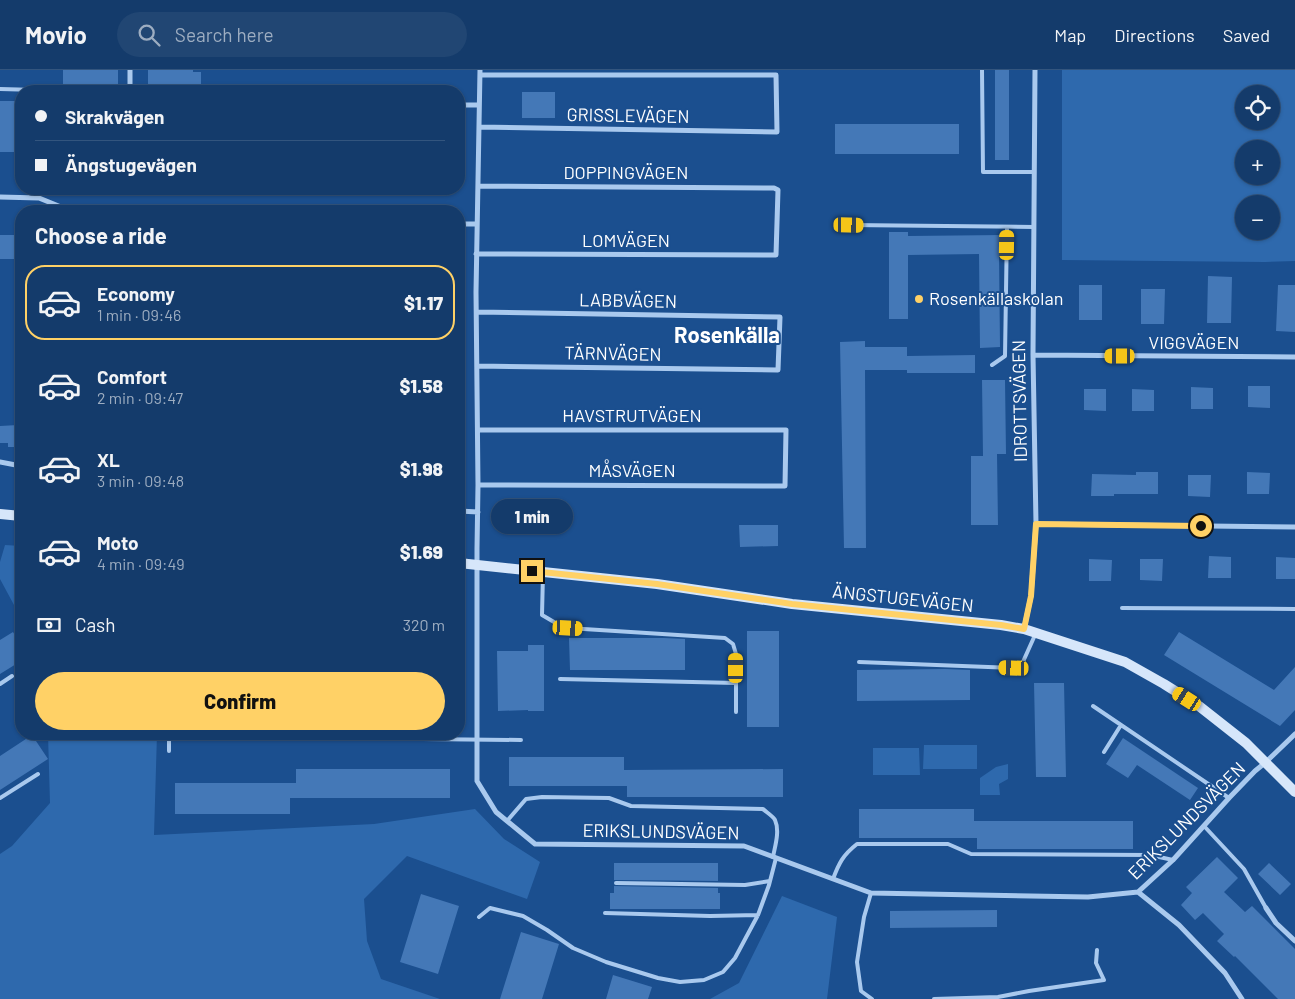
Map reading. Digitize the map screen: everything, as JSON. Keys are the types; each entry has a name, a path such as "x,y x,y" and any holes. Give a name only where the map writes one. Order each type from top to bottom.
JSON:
{"street":[{"path":"130,70 130,85"},
{"name":"IDROTTSVÄGEN","path":"1024,629 1031,596 1036,524 1033,355 1035,70"},
{"name":"GRISSLEVÄGEN","path":"479,127 777,132 776,75 480,72"},
{"name":"ERIKSLUNDSVÄGEN","path":"480,72 476,224 478,430 477,781 496,812 535,844 744,846 871,893 1088,897 1138,892 1173,860 1255,771 1295,734"},
{"path":"465,105 479,105"},
{"name":"DOPPINGVÄGEN","path":"478,186 774,188 778,190 776,255"},
{"path":"0,197 39,198 56,205"},
{"path":"465,224 476,224"},
{"name":"LOMVÄGEN","path":"476,254 776,255"},
{"name":"LABBVÄGEN","path":"477,312 780,317 778,370"},
{"name":"VIGGVÄGEN","path":"1033,355 1295,357"},
{"name":"TÄRNVÄGEN","path":"477,366 778,370"},
{"name":"HAVSTRUTVÄGEN","path":"478,430 786,430 785,486"},
{"path":"0,462 15,465"},
{"name":"MÅSVÄGEN","path":"478,485 785,486"},
{"path":"465,511 478,512"},
{"path":"0,514 15,515"},
{"path":"1036,524 1295,527"},
{"name":"ÄNGSTUGEVÄGEN","path":"465,564 657,584 792,604 1001,625 1024,629 1125,662 1164,684 1199,706 1246,743 1295,792"},
{"path":"1138,892 1179,925 1225,973 1242,999"},
{"path":"1266,908 1276,923 1295,940"}],"lane":[{"path":"982,70 983,172 1034,172"},
{"path":"0,89 15,89"},
{"path":"849,225 1034,227"},
{"path":"992,365 1005,356 1007,227"},
{"path":"544,573 542,615 568,628 725,638 733,644 736,654 736,712"},
{"path":"1122,608 1295,609"},
{"path":"859,662 1014,668 1022,664 1036,633"},
{"path":"0,684 12,676"},
{"path":"560,679 736,683"},
{"path":"1094,706 1229,798"},
{"path":"1104,752 1121,725"},
{"path":"169,740 169,751"},
{"path":"423,740 521,740"},
{"path":"0,798 38,774"},
{"path":"479,917 490,908 524,916 573,948 606,962 658,978 680,982 704,980 723,972 735,958 758,915 770,881 775,858 776,827 774,818 763,809 631,806 609,798 542,796 526,799 507,821"},
{"path":"1204,826 1244,869 1266,908"},
{"path":"833,879 846,853 857,844 948,844 971,854 1150,856 1173,860"},
{"path":"616,883 745,885 770,881"},
{"path":"871,893 864,917 857,962 861,991 872,999"},
{"path":"605,913 710,916 758,915"},
{"path":"934,999 998,997 1104,980 1096,963 1097,950"}],"shaded area":[{"path":"1062,70 1295,70 1295,261 1062,260"},
{"path":"5,545 15,546 15,607 0,579 0,562"},
{"path":"48,740 157,740 154,835 374,824 475,809 504,839 540,862 527,899 407,856 364,899 367,941 381,979 440,999 0,999 0,854 12,846 50,803"},
{"path":"924,745 977,745 977,769 923,769"},
{"path":"873,748 919,748 920,775 873,775"},
{"path":"1008,764 1008,779 999,784 1000,795 980,795 980,778 996,767"},
{"path":"782,896 837,917 827,999 710,999 739,983"}],"building":[{"path":"63,70 118,70 118,85 63,85"},
{"path":"148,70 193,70 193,72 201,72 201,85 148,85"},
{"path":"995,70 1009,70 1009,160 995,160"},
{"path":"522,92 555,92 555,118 522,118"},
{"path":"0,101 15,101 15,152 0,152"},
{"path":"835,124 959,124 959,154 835,154"},
{"path":"889,232 908,232 908,236 1003,235 1003,254 999,254 1000,347 980,348 979,254 908,255 908,319 889,319"},
{"path":"0,235 15,235 15,259 0,259"},
{"path":"1208,276 1232,277 1231,323 1207,323"},
{"path":"1079,285 1102,285 1102,320 1079,320"},
{"path":"1278,285 1295,285 1295,332 1276,331"},
{"path":"1141,289 1165,289 1164,324 1141,324"},
{"path":"865,341 865,347 907,347 907,356 975,355 975,373 907,373 907,370 865,370 866,548 844,548 840,342"},
{"path":"982,380 1005,380 1006,454 997,454 998,525 971,525 971,456 983,456"},
{"path":"1248,386 1270,386 1270,408 1248,407"},
{"path":"1191,387 1213,388 1213,409 1191,409"},
{"path":"1084,389 1106,389 1106,411 1084,410"},
{"path":"1132,389 1154,390 1154,411 1132,411"},
{"path":"15,425 15,447 8,447 8,443 0,443 0,426"},
{"path":"1136,472 1158,472 1158,494 1091,496 1092,474 1136,475"},
{"path":"1247,472 1270,473 1269,494 1247,494"},
{"path":"1188,475 1211,475 1210,497 1188,496"},
{"path":"739,525 778,525 778,546 740,547"},
{"path":"1209,556 1231,557 1231,578 1208,578"},
{"path":"1276,557 1295,558 1295,579 1276,579"},
{"path":"1089,559 1112,560 1111,581 1089,581"},
{"path":"1140,559 1163,559 1162,581 1140,580"},
{"path":"747,631 779,631 779,727 747,727"},
{"path":"13,632 15,635 15,665 0,674 0,640"},
{"path":"1179,632 1274,690 1295,667 1295,710 1280,726 1164,655"},
{"path":"569,638 685,639 685,670 570,670"},
{"path":"528,645 544,645 544,711 498,711 497,651 528,651"},
{"path":"857,670 970,670 970,700 857,701"},
{"path":"1034,683 1064,683 1066,777 1036,777"},
{"path":"1123,738 1198,788 1190,800 1137,765 1128,778 1106,764"},
{"path":"24,740 35,740 48,759 0,790 0,756"},
{"path":"509,757 624,757 624,770 783,769 783,797 627,797 627,786 509,786"},
{"path":"296,769 450,769 450,798 290,798 290,814 175,814 175,783 296,783"},
{"path":"859,809 974,809 974,821 1133,821 1133,849 977,849 977,838 859,838"},
{"path":"1217,857 1238,878 1224,892 1245,912 1252,906 1295,949 1295,999 1278,999 1235,956 1217,941 1224,934 1203,913 1195,920 1181,905 1192,893 1186,887"},
{"path":"614,863 718,863 718,881 614,880"},
{"path":"1269,863 1291,884 1280,895 1258,874"},
{"path":"614,886 718,888 718,893 720,893 720,909 610,909 610,893 614,893"},
{"path":"421,894 459,906 438,974 400,962"},
{"path":"997,910 997,927 890,928 890,911"},
{"path":"521,932 559,944 542,999 500,999"},
{"path":"613,975 652,987 648,999 606,999"}],"place":[{"name":"Rosenkällaskolan","path":"919,299"}],"district":[{"name":"Rosenkälla","path":"727,335"}],"route":[{"path":"532,571 657,584 792,604 1001,625 1024,629 1031,596 1036,524 1201,526"}]}
